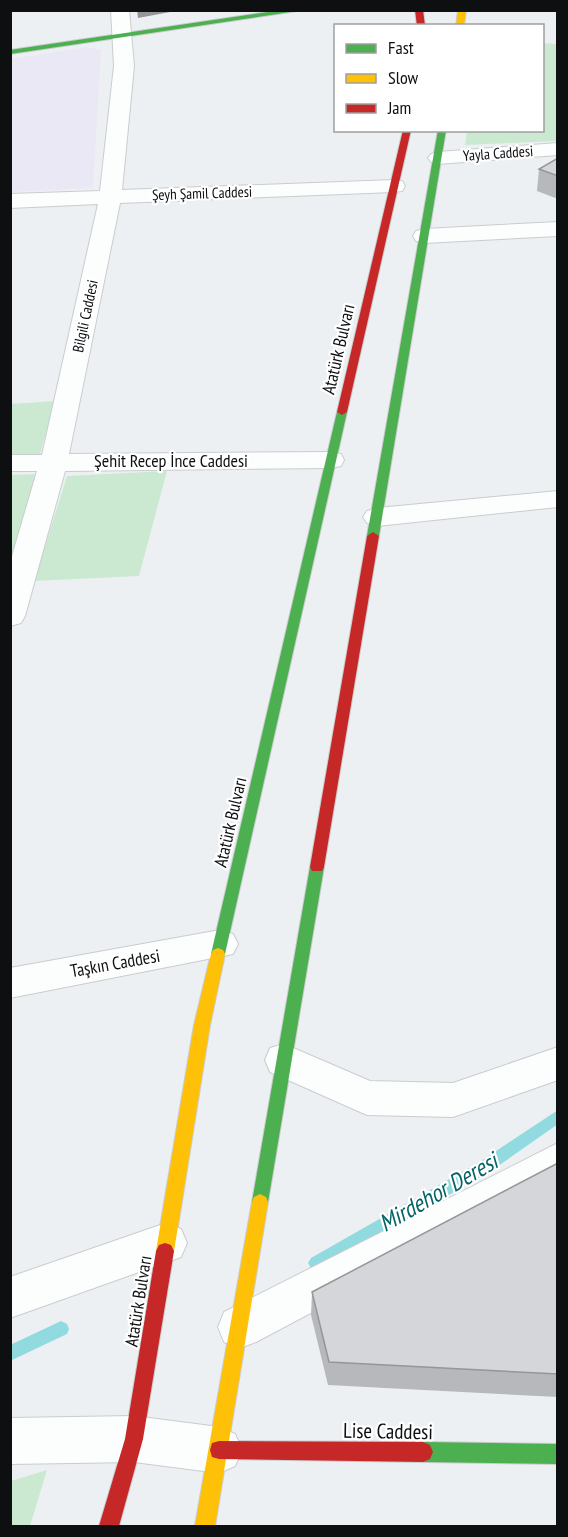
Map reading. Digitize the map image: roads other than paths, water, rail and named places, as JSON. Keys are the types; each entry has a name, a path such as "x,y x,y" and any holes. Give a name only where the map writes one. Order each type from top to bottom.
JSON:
{"main road":[{"path":"10,42 223,10"},
{"path":"10,52 121,24 302,10"},
{"name":"Atatürk Bulvarı","path":"110,1527 134,1439 202,1025 407,132"},
{"path":"205,1527 442,132"},
{"name":"Lise Caddesi","path":"219,1450 558,1454"}],"street":[{"name":"Bilgili Caddesi","path":"10,616 54,461 110,197 124,66 121,24"},
{"name":"Yayla Caddesi","path":"438,158 558,149"},
{"name":"Şeyh Şamil Caddesi","path":"10,201 394,186"},
{"path":"424,236 558,229"},
{"name":"Şehit Recep İnce Caddesi","path":"10,463 331,460"},
{"path":"377,517 558,499"},
{"name":"Taşkın Caddesi","path":"10,983 220,944"},
{"path":"284,1060 366,1098 453,1100 558,1063"},
{"path":"240,1328 558,1161"},
{"path":"10,1298 166,1243"},
{"path":"10,1442 134,1439 219,1450"}],"waterway":[{"name":"Mirdehor Deresi","path":"316,1263 486,1166 558,1116"},
{"name":"Mirdehor Deresi","path":"10,1353 61,1329"}]}
